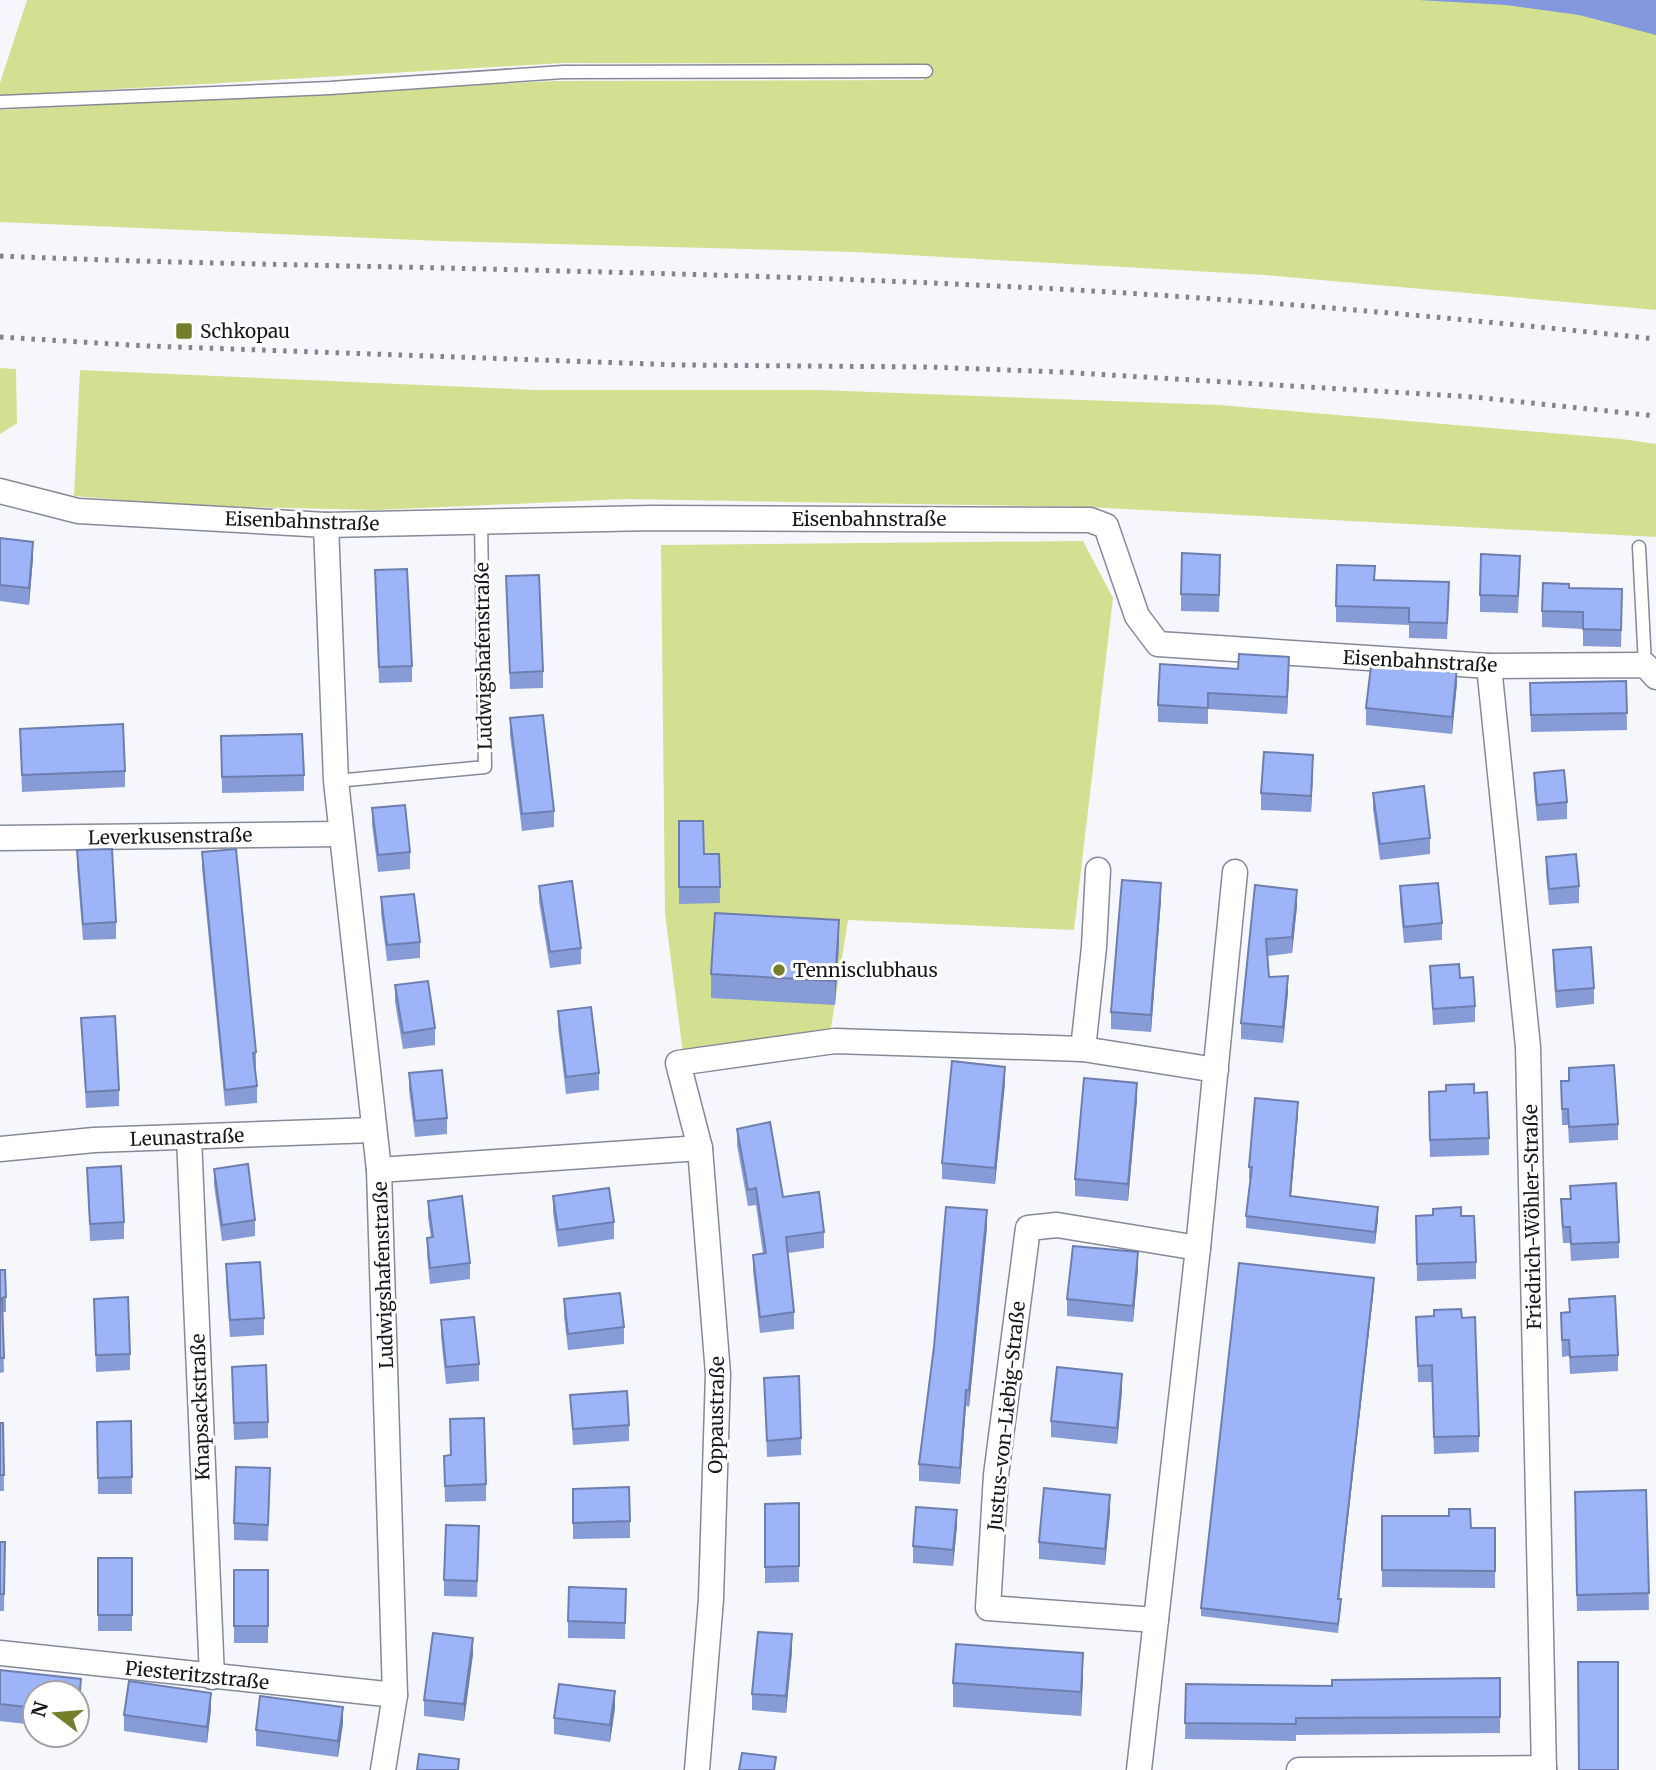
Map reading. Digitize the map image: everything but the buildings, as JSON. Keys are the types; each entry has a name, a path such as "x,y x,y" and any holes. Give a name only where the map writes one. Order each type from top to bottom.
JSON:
{"street":[{"name":"Eisenbahnstraße","path":"0,491 78,511 326,525 653,518 1090,520 1106,527 1137,616 1158,644 1489,666 1650,671"},
{"name":"Ludwigshafenstraße","path":"326,525 336,781 379,1170 395,1695 383,1770"},
{"name":"Friedrich-Wöhler-Straße","path":"1489,666 1528,1046 1544,1769"},
{"name":"Leverkusenstraße","path":"0,838 341,834"},
{"path":"1098,870 1094,947 1083,1049 1216,1070"},
{"path":"1139,1770 1198,1248 1235,873"},
{"name":"Oppaustraße","path":"697,1770 711,1599 718,1374 700,1148 678,1063 835,1041 1083,1049"},
{"name":"Leunastraße","path":"0,1149 94,1140 373,1130"},
{"name":"Knapsackstraße","path":"189,1137 212,1677"},
{"path":"379,1170 700,1148"},
{"name":"Justus-von-Liebig-Straße","path":"1156,1619 988,1608 996,1475 1028,1228 1057,1225 1198,1248"},
{"name":"Piesteritzstraße","path":"0,1653 395,1695"},
{"path":"1299,1770 1544,1769"}],"lane":[{"path":"0,102 330,88 563,72 926,71"},
{"name":"Ludwigshafenstraße","path":"336,781 485,767 481,522"},
{"path":"1639,547 1650,671"}],"green space":[{"path":"27,0 1510,0 1656,26 1656,310 1265,275 854,252 440,241 0,222 0,110 555,81 924,80 924,64 563,63 0,96 0,83"},
{"path":"0,368 16,369 17,423 0,434"},
{"path":"80,370 536,390 819,390 1219,405 1622,439 1656,444 1656,537 1087,507 624,499 376,510 195,506 74,496"},
{"path":"1083,541 1113,598 1074,930 848,920 830,1034 683,1054 665,913 661,545"}],"water":[{"path":"1418,0 1656,0 1656,35 1579,15 1506,5"}],"railway":[{"path":"0,256 729,276 1060,289 1316,307 1656,339"},
{"path":"0,337 147,346 681,365 928,367 1060,372 1474,397 1656,416"}],"place":[{"name":"Schkopau","path":"184,331"},
{"name":"Tennisclubhaus","path":"779,970"}]}
